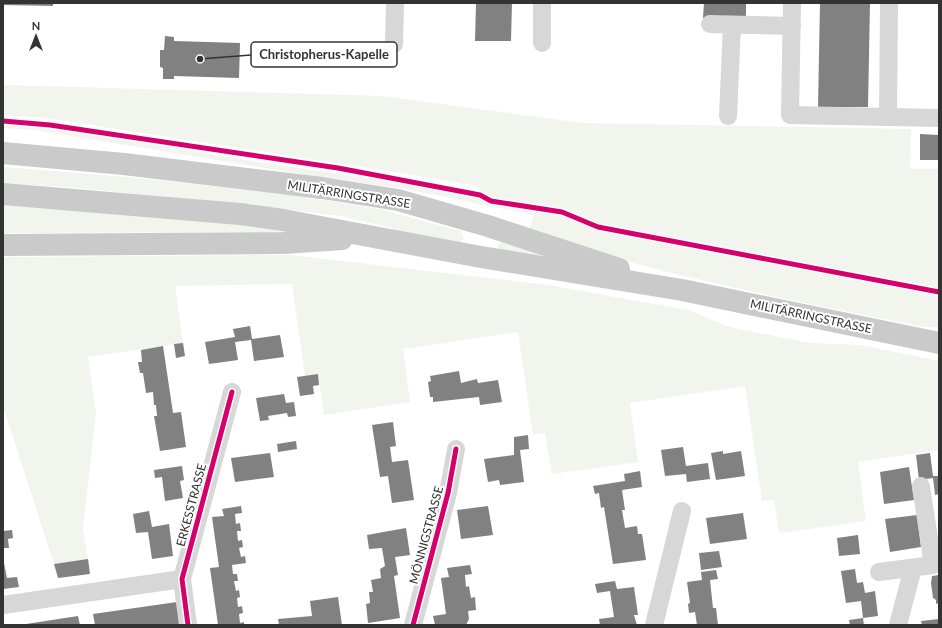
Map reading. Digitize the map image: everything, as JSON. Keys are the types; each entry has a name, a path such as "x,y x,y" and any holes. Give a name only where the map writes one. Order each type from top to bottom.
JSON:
{"main road":[{"name":"MILITÄRRINGSTRASSE","path":"3,153 124,164 322,188 398,200 488,226 682,290"},
{"name":"MILITÄRRINGSTRASSE","path":"3,194 240,214 481,257 682,290 939,343"},
{"path":"481,257 488,226"},
{"path":"3,245 283,243 377,238"},
{"path":"918,339 939,332"}],"street":[{"path":"394,44 395,3"},
{"path":"542,3 542,44"},
{"path":"792,3 790,115 939,118"},
{"path":"888,117 889,3"},
{"path":"710,24 792,26"},
{"path":"728,116 732,25"},
{"name":"ERKESSTRASSE","path":"188,625 182,579 232,392"},
{"name":"MÖNNIGSTRASSE","path":"413,625 448,493 456,449"},
{"path":"879,572 933,565 921,486"},
{"path":"654,625 682,511"},
{"path":"898,625 913,568"},
{"path":"3,605 182,579"}],"shaded area":[{"path":"3,85 382,96 583,123 911,129 910,169 939,169 939,327 924,327 725,286 626,261 529,232 534,215 401,188 313,176 34,130 3,128 3,124 83,132 246,160 403,183 479,197 479,187 432,178 46,118 3,115"},
{"path":"3,167 138,178 286,194 379,209 461,231 464,238 459,243 453,243 341,216 201,200 67,187 3,183"},
{"path":"3,205 217,222 283,230 283,232 3,233"},
{"path":"504,242 562,259 498,251 498,245"},
{"path":"290,255 548,285 688,310 729,327 809,343 860,345 939,361 939,450 858,462 866,521 779,533 774,500 762,501 745,386 630,403 638,462 552,474 545,433 533,435 518,332 403,349 410,402 324,415 318,374 305,376 292,284 175,286 183,343 88,357 96,413 83,529 88,559 54,564 3,406 3,257"}],"building":[{"path":"3,3 53,3 53,6 3,5"},
{"path":"476,3 512,3 511,41 475,41"},
{"path":"704,3 746,3 746,19 703,18"},
{"path":"820,3 870,3 868,107 818,107"},
{"path":"165,36 174,37 174,41 240,43 239,78 174,76 174,79 163,79 163,68 160,67 160,50 164,50"},
{"path":"920,134 939,135 939,160 920,160"},
{"path":"250,326 252,339 280,335 284,357 254,361 251,340 235,342 238,360 209,364 205,342 235,337 233,329"},
{"path":"183,343 185,356 176,358 174,344"},
{"path":"163,346 173,413 181,412 186,447 160,451 154,416 157,416 153,392 146,393 143,373 140,373 138,362 142,362 141,350"},
{"path":"459,371 461,383 477,379 478,383 498,380 502,402 480,405 479,397 433,402 433,397 430,397 428,382 431,381 430,376"},
{"path":"318,374 319,385 313,386 314,394 300,396 297,377"},
{"path":"284,394 286,403 294,402 296,416 288,417 287,413 268,416 269,420 260,421 256,398"},
{"path":"393,422 396,446 390,447 392,462 408,460 414,500 392,503 388,476 380,477 372,425"},
{"path":"528,435 529,449 520,450 524,482 500,485 499,480 488,482 484,459 514,455 514,437"},
{"path":"296,441 297,449 278,452 277,444"},
{"path":"683,447 686,466 708,463 710,479 687,482 686,474 665,476 661,450"},
{"path":"723,451 723,454 741,451 745,476 716,480 711,453"},
{"path":"270,453 274,477 235,482 231,458"},
{"path":"930,453 933,476 939,476 939,494 935,495 933,478 919,480 916,455"},
{"path":"182,466 184,480 180,481 183,498 165,501 162,477 155,478 154,470"},
{"path":"909,467 914,500 884,504 880,472"},
{"path":"640,471 642,487 622,490 625,510 622,510 625,528 637,526 638,534 642,534 646,560 613,564 604,507 601,508 599,493 595,494 593,486 625,481 624,474"},
{"path":"241,506 242,513 235,514 236,524 240,523 241,531 237,531 238,541 242,540 243,547 239,548 241,557 245,556 246,563 232,565 233,574 237,574 238,581 234,581 236,591 239,590 240,597 237,598 238,607 242,606 243,613 239,614 240,623 244,622 244,625 218,625 210,568 219,567 212,517 224,516 222,509"},
{"path":"488,506 493,535 461,539 457,510"},
{"path":"149,511 152,527 169,524 173,556 152,559 148,532 136,533 133,514"},
{"path":"743,513 747,539 710,544 706,518"},
{"path":"917,515 921,547 890,552 885,519"},
{"path":"406,528 410,555 395,557 398,575 394,576 400,618 368,623 366,604 370,603 369,592 373,592 371,580 381,578 380,569 385,566 382,548 369,549 367,535"},
{"path":"12,530 13,538 8,539 9,548 3,548 3,531"},
{"path":"858,535 860,554 839,556 837,538"},
{"path":"719,551 722,567 701,570 699,553"},
{"path":"3,558 7,578 17,577 19,587 3,589"},
{"path":"88,559 90,574 58,578 54,564"},
{"path":"470,565 472,574 465,575 466,587 469,586 471,598 475,597 476,610 468,611 469,619 466,625 435,625 433,616 446,614 441,578 449,577 447,568"},
{"path":"855,569 857,583 863,582 865,593 875,591 878,616 863,618 861,601 846,603 841,571"},
{"path":"716,570 718,579 710,580 713,608 716,608 718,625 697,625 695,612 689,613 688,604 690,603 687,582 702,580 701,572"},
{"path":"939,575 939,603 936,604 936,600 933,598 931,583 932,576"},
{"path":"615,581 617,589 634,587 638,615 634,615 637,625 600,625 599,619 614,617 610,591 597,593 595,584"},
{"path":"338,597 342,625 279,625 278,619 312,616 310,601"},
{"path":"177,602 180,625 95,625 93,614"},
{"path":"78,616 80,625 26,625 26,624"},
{"path":"863,618 864,625 850,625 849,620"},
{"path":"939,619 939,625 922,625 921,621"}],"cycle path":[{"path":"3,121 50,125 338,168 480,195 491,201 562,212 598,227 939,292"},
{"path":"188,625 182,579 232,392"},
{"path":"413,625 448,493 456,449"}],"place":[{"name":"Christopherus-Kapelle","path":"200,59"}]}
